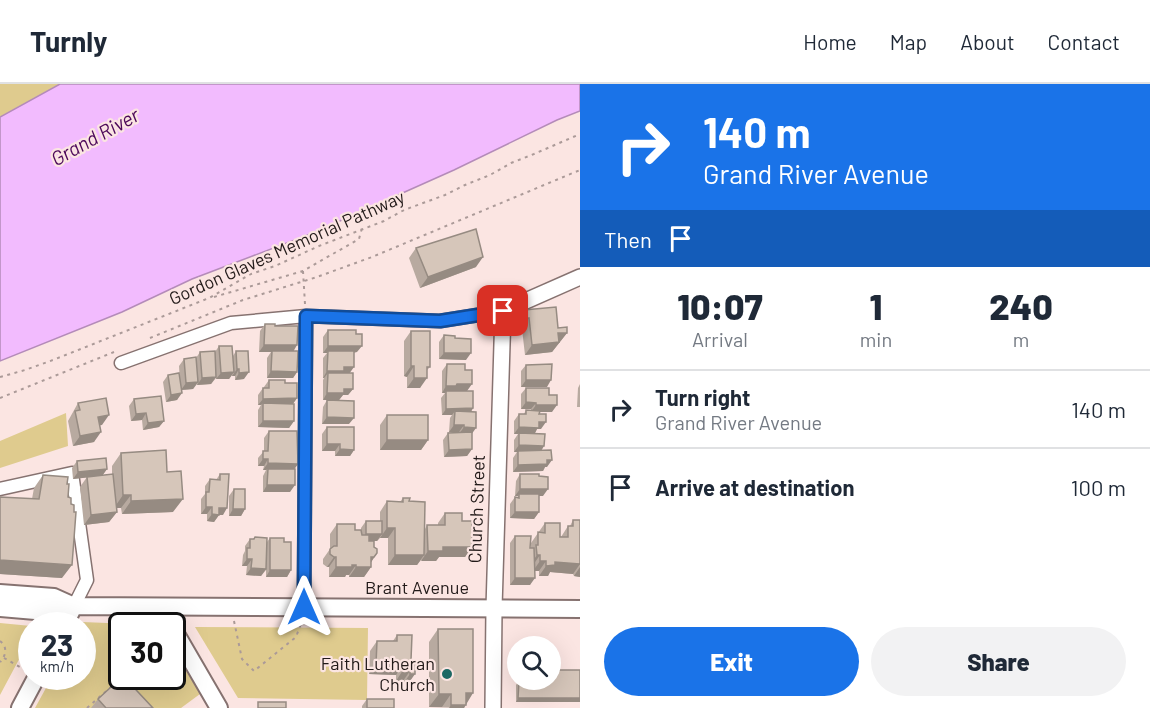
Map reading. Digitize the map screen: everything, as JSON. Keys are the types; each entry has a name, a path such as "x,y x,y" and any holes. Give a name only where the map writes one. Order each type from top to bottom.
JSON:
{"main road":[{"name":"Brant Avenue","path":"0,592 54,597 74,606"},
{"name":"Brant Avenue","path":"0,608 47,612 74,606 580,609"},
{"path":"71,612 74,606"},
{"path":"160,606 164,612"},
{"path":"186,650 219,708"},
{"path":"20,708 30,690"}],"street":[{"path":"118,357 231,322 306,316 440,321 503,311 580,277"},
{"name":"Church Street","path":"493,708 503,311"},
{"path":"304,607 306,316"},
{"path":"0,489 72,473 87,580 74,606"}],"path":[{"name":"Gordon Glaves Memorial Pathway","path":"0,377 54,360 209,298 252,274 384,221 404,210 446,195 511,163 580,134"},
{"path":"146,339 243,300 372,257 580,170"},
{"path":"209,298 303,271 359,238 362,228"},
{"path":"303,271 306,316"},
{"path":"0,398 118,357"},
{"path":"231,607 242,659 254,671 296,637 302,625 304,607"},
{"path":"0,641 6,650 0,662"},
{"path":"4,658 18,666"},
{"path":"87,708 108,690"}],"shaded area":[{"path":"0,84 60,84 0,117"},
{"path":"66,413 68,446 0,468 0,441"},
{"path":"0,623 18,625 18,661 0,695"},
{"path":"96,623 108,623 108,690 186,690 186,671 200,694 181,708 35,708 45,690 96,690"},
{"path":"195,627 368,628 367,700 238,698"}],"water":[{"name":"Grand River","path":"60,84 580,84 580,111 313,233 192,279 122,312 0,361 0,117"}],"building":[{"path":"476,229 483,257 428,277 416,248"},
{"path":"556,307 558,328 567,327 567,333 558,333 559,342 532,345 529,318 525,319 524,310"},
{"path":"265,324 298,326 297,345 264,345"},
{"path":"328,330 356,330 356,334 362,334 362,346 328,346"},
{"path":"411,331 430,331 430,367 427,367 427,378 414,378 414,366 411,366"},
{"path":"444,335 471,339 471,353 444,353"},
{"path":"219,346 232,346 234,372 221,373"},
{"path":"215,351 216,377 202,378 200,352"},
{"path":"236,351 248,351 249,372 239,373"},
{"path":"272,351 298,351 297,372 271,371"},
{"path":"328,351 354,351 354,367 344,367 344,371 327,371"},
{"path":"196,357 198,382 186,383 184,359"},
{"path":"447,364 465,364 465,370 472,370 472,384 446,386"},
{"path":"552,364 551,380 526,380 526,365"},
{"path":"179,373 182,393 171,395 168,375"},
{"path":"328,373 353,373 353,389 344,389 344,393 327,393"},
{"path":"269,380 297,383 297,398 263,399 263,388 269,388"},
{"path":"526,388 549,388 549,395 557,395 557,405 536,405 536,403 526,402"},
{"path":"446,391 473,391 473,408 446,409"},
{"path":"161,396 164,421 148,423 146,413 136,414 134,399"},
{"path":"106,398 109,415 98,417 101,432 80,436 75,411 80,410 78,403"},
{"path":"327,400 354,401 354,418 327,417"},
{"path":"263,403 294,404 294,421 263,421"},
{"path":"526,410 546,414 546,422 539,422 539,428 519,427 519,414 526,414"},
{"path":"455,411 476,412 476,428 454,425"},
{"path":"387,415 428,415 428,440 387,440"},
{"path":"327,427 354,427 354,450 340,449 340,444 327,444"},
{"path":"269,431 297,431 298,464 268,463 268,459 263,459 263,451 268,451"},
{"path":"472,432 472,449 449,450 448,433"},
{"path":"519,433 545,434 544,446 519,445"},
{"path":"166,450 167,472 181,471 183,499 131,501 131,495 123,495 121,453"},
{"path":"551,450 552,460 547,460 547,464 518,465 518,451"},
{"path":"106,458 107,469 78,472 77,461"},
{"path":"268,469 295,469 295,485 267,485"},
{"path":"113,474 117,512 91,515 87,477"},
{"path":"220,474 229,474 227,508 219,508 219,515 212,514 212,507 206,507 206,492 209,492 210,479 220,480"},
{"path":"520,474 539,474 539,476 548,477 548,489 520,489"},
{"path":"43,475 68,477 68,497 71,498 71,504 74,505 74,512 76,512 72,565 0,560 0,497 39,499"},
{"path":"234,489 245,489 245,509 233,509"},
{"path":"519,494 539,494 539,512 515,512 515,497 519,498"},
{"path":"403,498 410,498 409,501 425,502 424,555 395,555 395,528 387,528 387,501 403,502"},
{"path":"445,513 462,513 462,521 472,521 472,547 443,547 443,551 428,551 427,525 445,525"},
{"path":"573,520 580,520 580,564 555,562 555,565 546,566 546,561 540,561 540,555 537,555 538,532 545,533 545,523 560,523 560,537 568,537 568,526 573,526"},
{"path":"366,521 382,521 382,534 366,534"},
{"path":"337,524 355,524 355,530 361,530 362,535 369,535 369,541 374,541 377,553 371,557 371,567 352,565 352,567 336,567 336,557 330,554 330,549 337,546"},
{"path":"515,536 531,536 530,548 534,548 535,578 515,578"},
{"path":"267,538 266,569 251,568 252,559 247,559 250,539"},
{"path":"270,538 284,538 284,542 291,542 291,570 270,570"},
{"name":"Faith Lutheran Church","path":"438,629 473,629 473,693 466,693 466,705 451,705 451,694 439,694"},
{"path":"397,635 412,635 411,660 415,660 415,674 403,670 403,665 376,664 377,641 397,641"},
{"path":"561,670 580,670 580,698 518,698 518,690 561,690"},
{"path":"108,690 136,690 153,708 106,708 98,699"},
{"path":"367,699 394,699 394,708 367,708"},
{"path":"258,702 286,702 286,708 258,708"}],"place":[{"name":"Faith Lutheran Church","path":"447,674"}],"route":[{"path":"304,607 306,316 440,321 503,311"}]}
